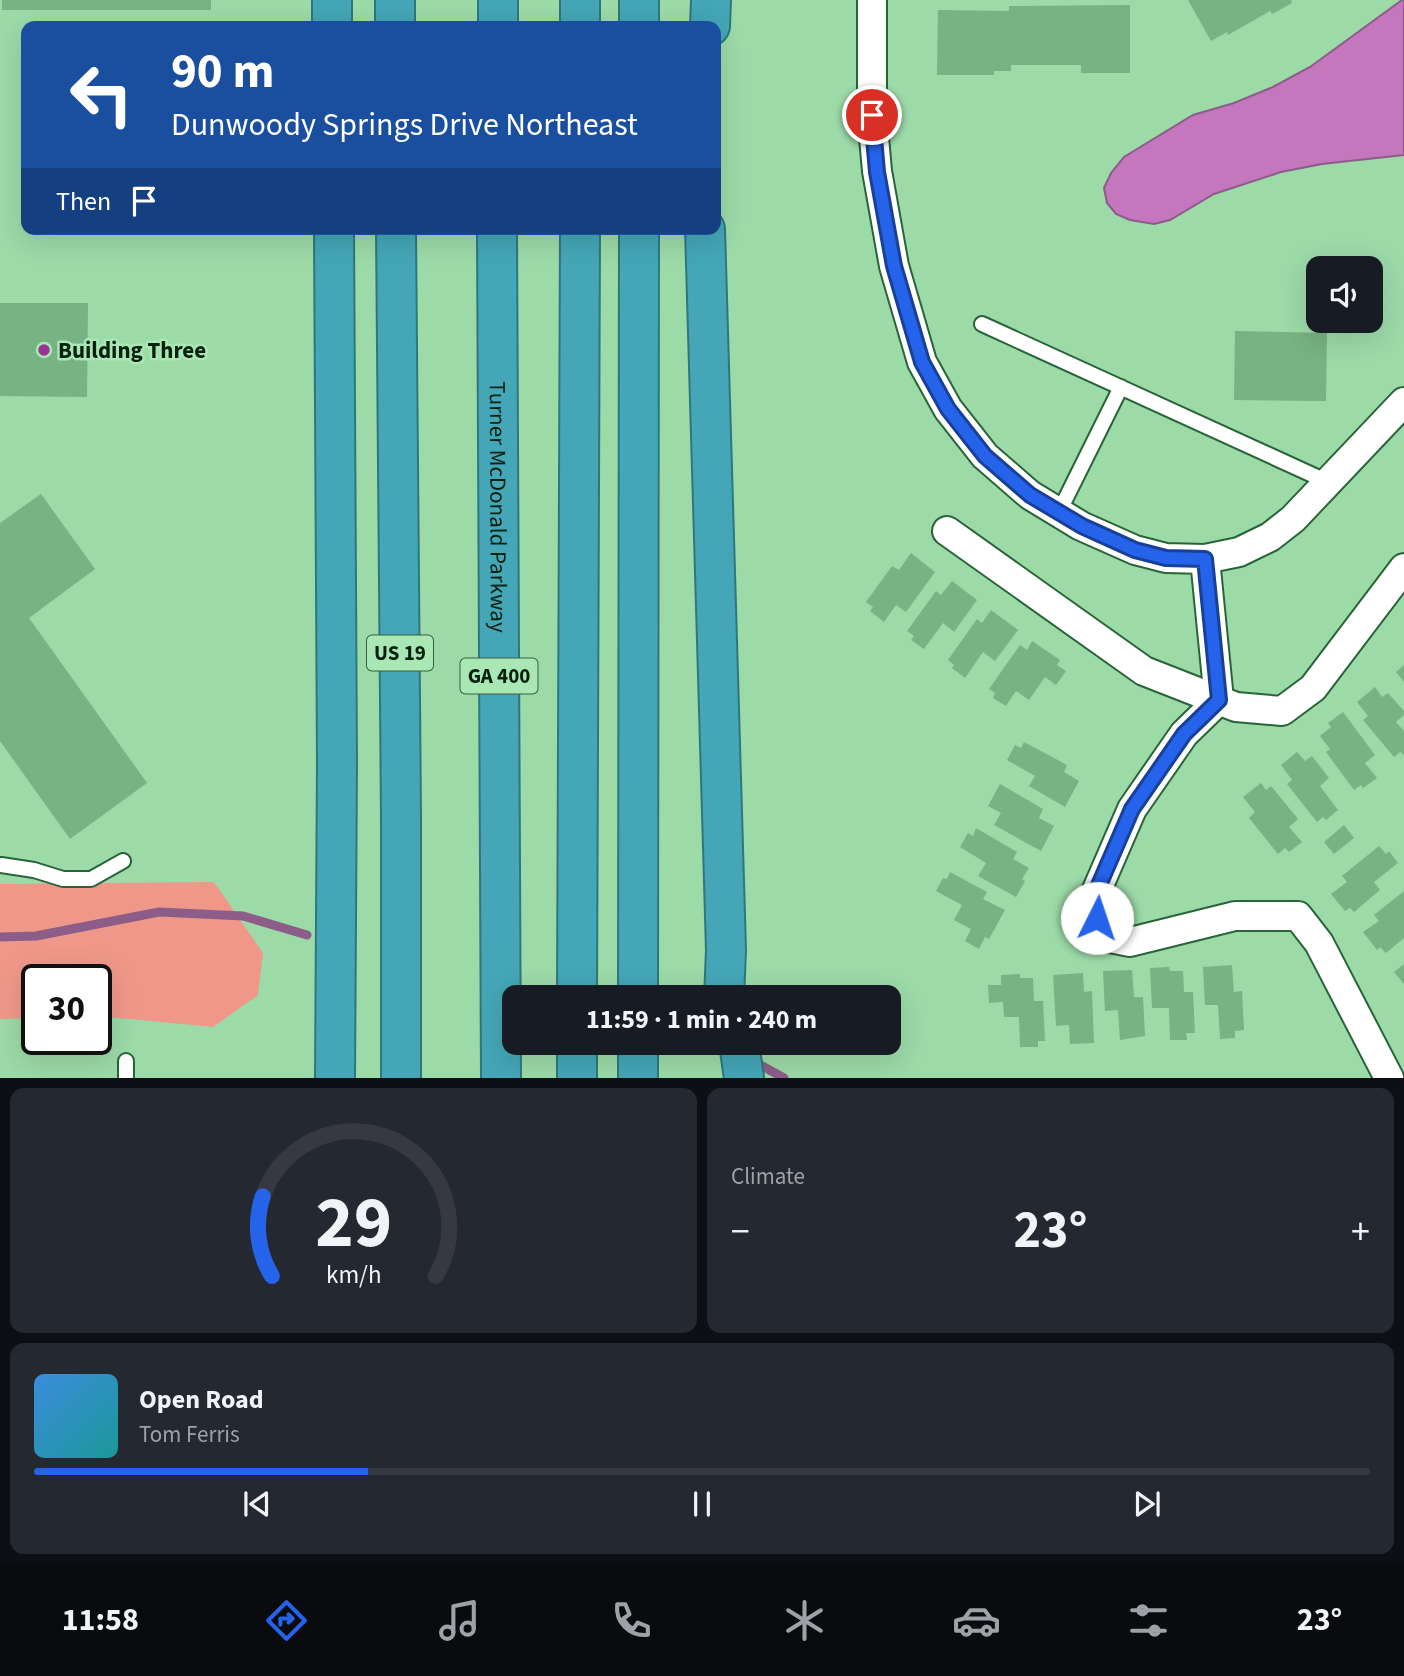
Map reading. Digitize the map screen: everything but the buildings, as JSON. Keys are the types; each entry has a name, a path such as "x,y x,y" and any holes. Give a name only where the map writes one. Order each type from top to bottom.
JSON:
{"highway":[{"path":"332,0 332,21"},
{"path":"395,0 395,21"},
{"path":"498,0 498,21"},
{"path":"580,0 580,21"},
{"path":"639,0 639,21"},
{"path":"710,21 711,0"},
{"path":"334,235 337,762 335,1077"},
{"name":"US 19","path":"396,235 401,1077"},
{"name":"Turner McDonald Parkway","path":"497,235 501,1077"},
{"path":"577,985 580,235"},
{"path":"638,985 639,235"},
{"path":"705,235 726,950 725,985"},
{"path":"726,950 731,985"},
{"path":"576,1077 577,1055"},
{"path":"638,1055 638,1077"},
{"path":"722,1077 723,1055"},
{"path":"741,1055 744,1077"}],"street":[{"path":"872,0 872,115 877,172 894,266 922,362 948,409 985,456 1030,495 1082,526 1135,550 1166,558 1205,559 1239,552 1270,537 1293,519 1404,402"},
{"path":"947,531 1144,671 1236,707 1282,711 1313,688 1404,568"},
{"path":"1205,559 1219,700"},
{"path":"1219,700 1184,734 1132,809 1093,899 1100,936 1130,942 1235,916 1298,916 1319,943 1389,1077"}],"lane":[{"path":"982,324 1328,482"},
{"path":"1059,512 1121,387"},
{"path":"1,865 34,870 63,879 91,879 123,861"},
{"path":"126,1060 126,1077"}],"shaded area":[{"path":"1402,0 1404,155 1322,164 1281,172 1214,194 1170,220 1154,224 1130,220 1116,214 1107,203 1104,188 1111,173 1124,157 1193,115 1234,103 1273,87 1310,67"},
{"path":"214,882 263,953 258,995 213,1027 112,1017 112,964 21,964 21,1018 0,1019 0,884"}],"waterway":[{"path":"0,937 36,936 159,912 243,916 307,935"},
{"path":"755,1062 784,1078"}],"place":[{"name":"Building Three","path":"44,350"}],"route":[{"path":"872,115 877,172 894,266 922,362 948,409 985,456 1030,495 1082,526 1135,550 1166,558 1205,559 1219,700 1184,734 1132,809 1093,899 1097,918"}]}
